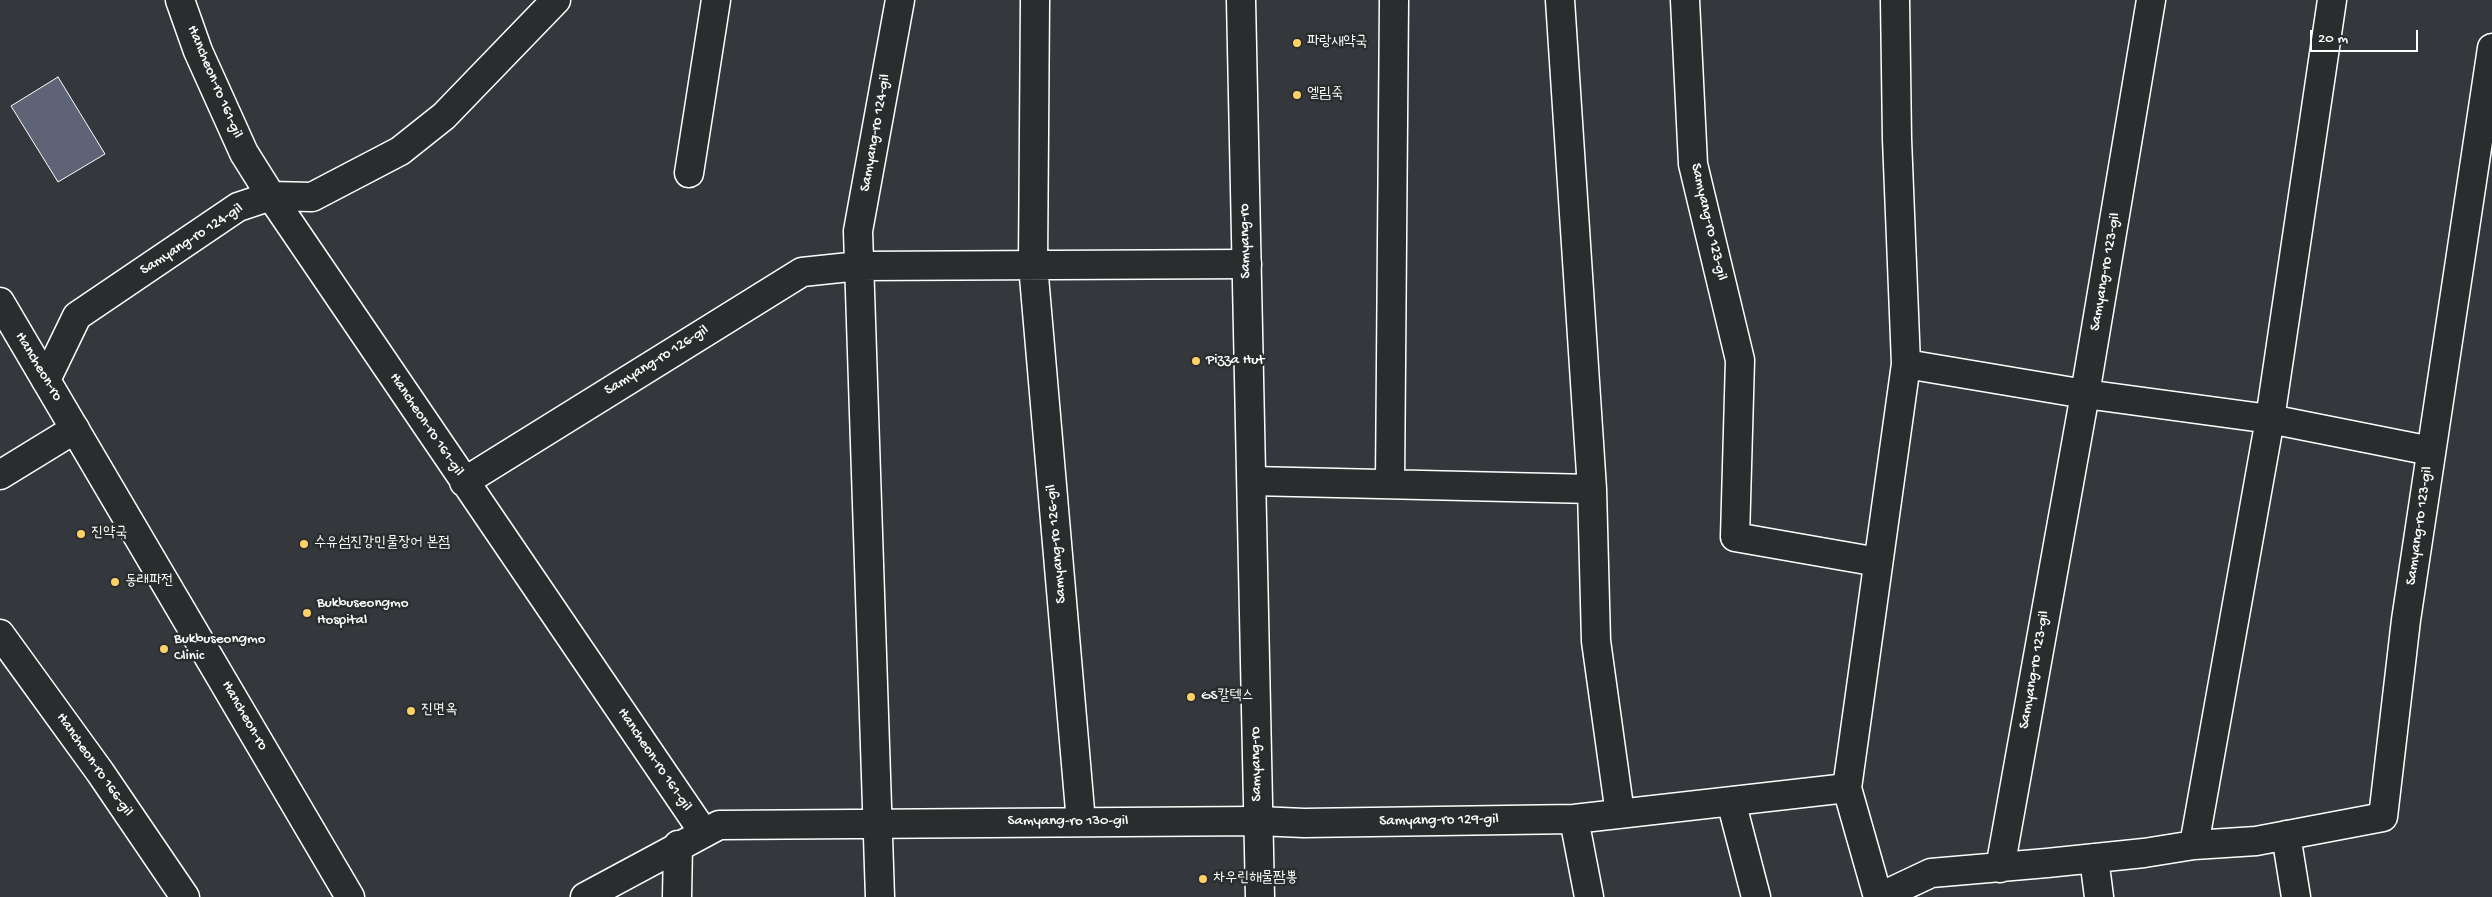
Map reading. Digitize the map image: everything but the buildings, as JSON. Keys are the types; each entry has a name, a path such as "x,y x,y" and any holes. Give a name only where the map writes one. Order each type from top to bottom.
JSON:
{"street":[{"name":"Hancheon-ro 161-gil","path":"180,0 198,51 244,153 271,196 704,833"},
{"name":"Samyang-ro 124-gil","path":"46,380 77,316 238,206 271,196 312,197 400,151 444,116 556,0"},
{"path":"689,173 716,0"},
{"name":"Samyang-ro 124-gil","path":"860,266 858,231 900,0"},
{"path":"1033,266 1035,0"},
{"name":"Samyang-ro","path":"1241,0 1260,897"},
{"path":"1390,484 1394,0"},
{"path":"1560,0 1592,489 1596,641 1620,814"},
{"name":"Samyang-ro 123-gil","path":"1685,0 1693,164 1740,360 1735,537 1878,562"},
{"path":"1879,897 1847,788 1906,364 1897,139 1895,0"},
{"name":"Samyang-ro 123-gil","path":"2000,868 2085,394 2151,0"},
{"path":"2194,845 2270,419 2332,0"},
{"name":"Samyang-ro 123-gil","path":"1879,897 1931,873 2094,858 2194,845 2256,841 2383,817 2406,620 2492,48"},
{"name":"Samyang-ro 126-gil","path":"464,482 802,272 860,266 1247,264"},
{"path":"860,266 880,897"},
{"name":"Samyang-ro 126-gil","path":"1033,266 1081,822"},
{"name":"Hancheon-ro","path":"0,302 350,897"},
{"path":"1906,364 2085,394 2270,419 2431,451"},
{"path":"0,475 75,429"},
{"path":"1252,482 1592,489"},
{"name":"Hancheon-ro 166-gil","path":"0,634 100,772 185,897"},
{"name":"Samyang-ro 129-gil","path":"1258,821 1304,823 1574,819 1847,788"},
{"path":"1731,801 1756,897"},
{"path":"1574,819 1589,897"},
{"name":"Samyang-ro 130-gil","path":"585,897 678,845 719,825 1258,821"},
{"path":"2286,835 2296,897"},
{"path":"677,897 678,845"},
{"path":"2094,858 2099,897"}],"place":[{"name":"파랑새약국","path":"1297,43"},
{"name":"엘림죽","path":"1297,95"},
{"name":"Pizza Hut","path":"1196,361"},
{"name":"진약국","path":"81,534"},
{"name":"수유섬진강민물장어 본점","path":"304,544"},
{"name":"동래파전","path":"115,582"},
{"name":"Bukbuseongmo Hospital","path":"307,613"},
{"name":"Bukbuseongmo Clinic","path":"164,649"},
{"name":"GS칼텍스","path":"1191,697"},
{"name":"진면옥","path":"411,711"},
{"name":"차우린해물짬뽕","path":"1203,879"}]}
